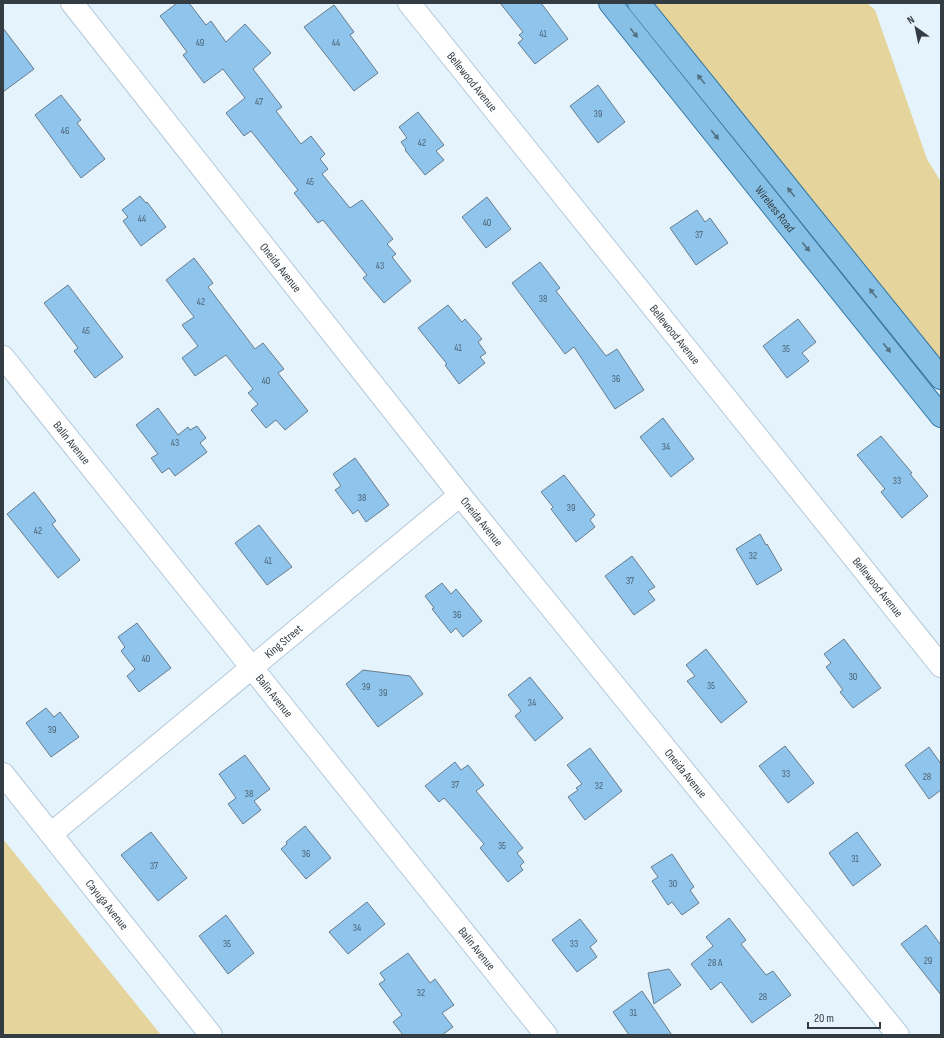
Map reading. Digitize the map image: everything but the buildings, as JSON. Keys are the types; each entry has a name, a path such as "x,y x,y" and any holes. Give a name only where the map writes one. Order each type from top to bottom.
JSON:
{"main road":[{"name":"Wireless Road","path":"610,3 941,416"},
{"name":"Wireless Road","path":"639,3 941,378"}],"street":[{"name":"Oneida Avenue","path":"72,3 460,495 898,1035"},
{"name":"Bellewood Avenue","path":"409,3 941,666"},
{"name":"Balin Avenue","path":"3,357 546,1035"},
{"name":"King Street","path":"51,834 460,495"},
{"name":"Cayuga Avenue","path":"3,774 211,1035"}],"shaded area":[{"path":"645,3 867,3 875,10 927,159 941,182 941,369"},
{"path":"3,839 161,1035 3,1035"}]}
